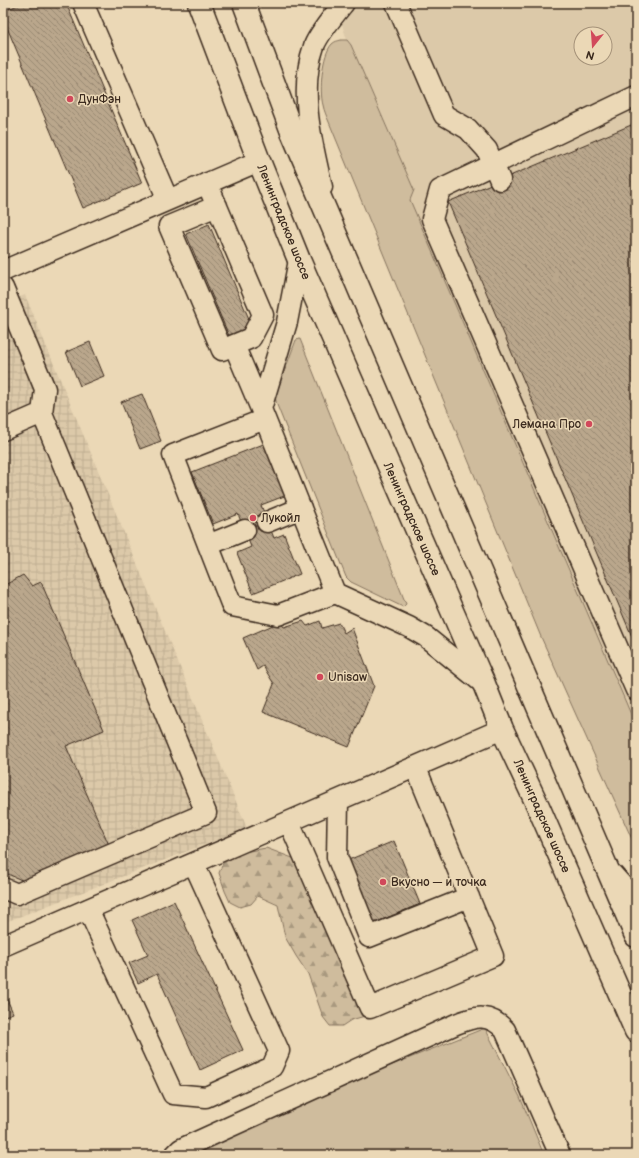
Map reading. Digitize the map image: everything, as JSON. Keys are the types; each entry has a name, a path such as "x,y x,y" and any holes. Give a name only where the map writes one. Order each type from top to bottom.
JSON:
{"highway":[{"name":"Ленинградское шоссе","path":"200,3 259,161 299,260 484,684 502,729 544,820 636,1031"},
{"path":"244,3 292,132 636,936"}],"lane":[{"path":"83,3 168,200"},
{"path":"330,221 313,144 308,105 307,76 314,45 344,3"},
{"path":"396,3 444,115 468,129 487,150 497,173"},
{"path":"636,96 497,173 440,190 432,219 636,690"},
{"path":"13,264 62,242 168,200 259,161"},
{"path":"207,183 217,206 263,315 251,338 222,350 169,226 217,206"},
{"path":"263,414 287,322 299,260"},
{"path":"3,288 45,389 42,413 206,813 17,894 3,888"},
{"path":"234,345 335,592 409,627 426,637 484,684"},
{"path":"3,430 42,413"},
{"path":"263,414 173,456 232,606 278,615 335,592"},
{"path":"267,522 301,508"},
{"path":"208,545 244,530"},
{"path":"3,946 416,768 502,729"},
{"path":"289,822 370,1008 493,956 416,768"},
{"path":"338,801 337,857 369,937 469,898"},
{"path":"88,909 173,1094 206,1097 272,1067 279,1051 194,864"},
{"path":"606,866 636,901"},
{"path":"175,1155 181,1149 456,1024 470,1019 485,1018 497,1022 506,1030 560,1155"}],"shaded area":[{"path":"335,3 636,3 636,726 410,200 414,190 351,45 347,40"},
{"path":"25,295 247,828 3,923 3,304"}],"green space":[{"path":"341,40 347,40 351,45 414,190 410,200 636,726 636,848 541,637 323,107 321,82 326,56 332,44"},
{"path":"300,339 406,604 403,607 351,582 346,577 277,405 275,397 296,340"},
{"path":"266,848 298,860 365,1016 351,1020 342,1026 330,1026 323,1017 308,974 285,937 278,905 258,896 251,904 240,907 230,902 219,873 223,863 244,852"},
{"path":"485,1028 520,1097 544,1155 175,1155 181,1149"}],"building":[{"path":"23,3 66,3 142,183 83,208 3,18 3,11"},
{"name":"Лемана Про","path":"636,123 636,646 448,202"},
{"path":"209,224 252,326 229,336 186,234"},
{"path":"90,342 104,376 80,386 66,352"},
{"path":"142,394 161,441 140,449 121,402"},
{"name":"Лукойл","path":"266,443 287,495 261,505 274,538 284,534 300,574 253,593 237,553 251,547 238,514 213,524 192,472"},
{"path":"23,575 32,586 41,582 104,730 66,746 109,845 24,881 3,872 3,586"},
{"name":"Unisaw","path":"303,621 307,626 320,621 322,628 339,623 344,633 352,628 374,686 349,747 263,712 274,684 263,666 257,670 243,638 280,622 284,627"},
{"name":"Вкусно — и точка","path":"394,841 420,904 372,924 346,861"},
{"path":"174,901 243,1050 200,1070 157,974 138,983 129,963 148,955 132,920"},
{"path":"3,990 13,1013 3,1017"}],"place":[{"name":"ДунФэн","path":"70,99"},
{"name":"Лемана Про","path":"589,424"},
{"name":"Лукойл","path":"253,518"},
{"name":"Unisaw","path":"320,677"},
{"name":"Вкусно — и точка","path":"383,882"}]}
